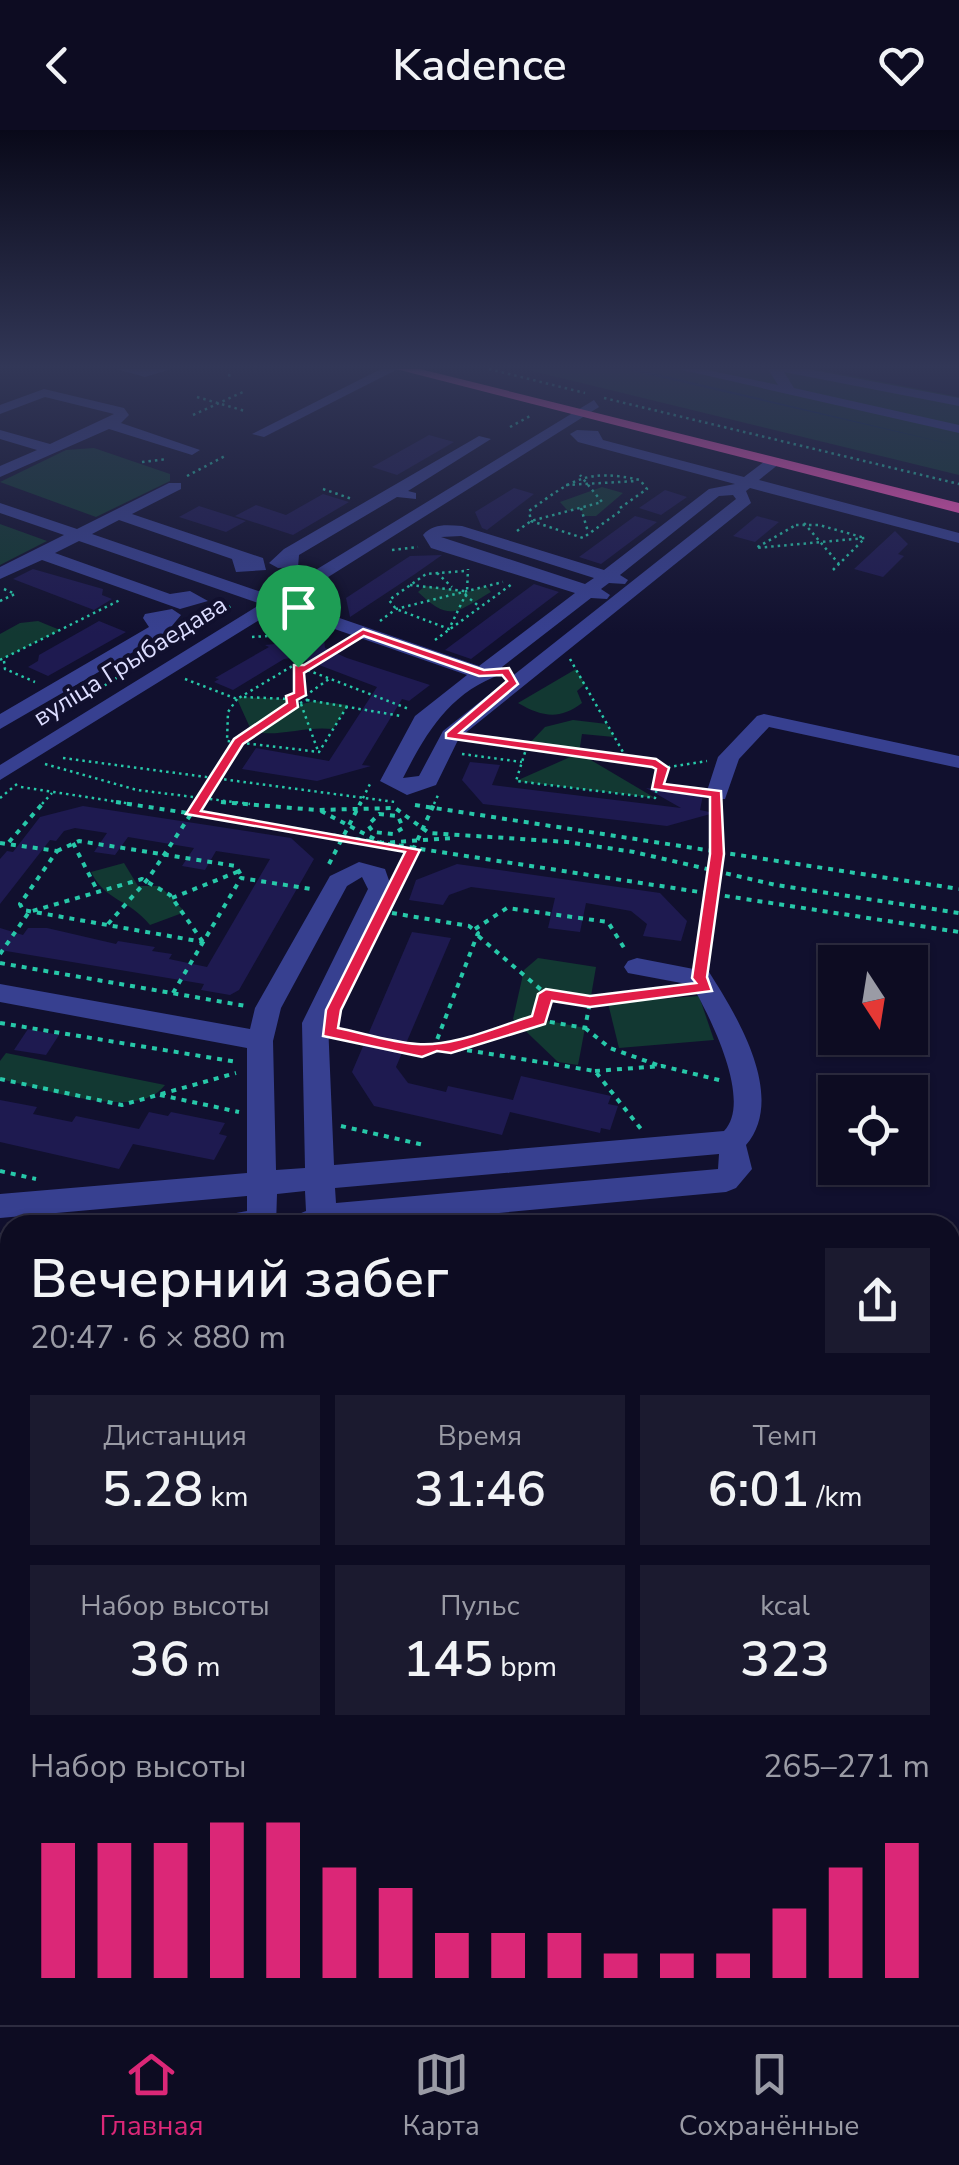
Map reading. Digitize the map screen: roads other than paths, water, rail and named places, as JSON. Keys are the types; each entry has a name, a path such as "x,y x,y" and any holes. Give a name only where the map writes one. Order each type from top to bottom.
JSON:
{"highway":[{"path":"758,457 959,508"},
{"path":"799,457 959,494"}],"street":[{"path":"0,472 33,457"},
{"path":"290,553 453,457"},
{"name":"вуліца Грыбаедава","path":"0,774 95,702 274,601 509,457"},
{"path":"646,457 743,487 959,538"},
{"path":"743,487 745,500 511,684 457,736 423,784 406,788 391,780 414,729 715,492 743,487 774,462"},
{"path":"0,574 175,484"},
{"path":"395,492 435,503"},
{"path":"0,498 244,595 274,601 483,674"},
{"path":"0,508 80,532"},
{"path":"116,514 240,556"},
{"path":"617,600 437,544 430,535 441,530 462,531 635,585"},
{"path":"39,553 169,600"},
{"path":"0,724 159,629"},
{"path":"483,674 481,683 490,688 511,684"},
{"path":"61,687 95,702"},
{"path":"717,794 729,757 764,720 959,762"},
{"path":"256,1215 262,1183 260,1041 266,1014 338,882 359,870 377,874 380,890 315,1023 319,1178 313,1215"},
{"path":"0,1206 731,1142 748,1120 744,1086 703,982 636,968"},
{"path":"0,992 260,1041"},
{"path":"373,1215 726,1180 737,1170 731,1142"}]}
